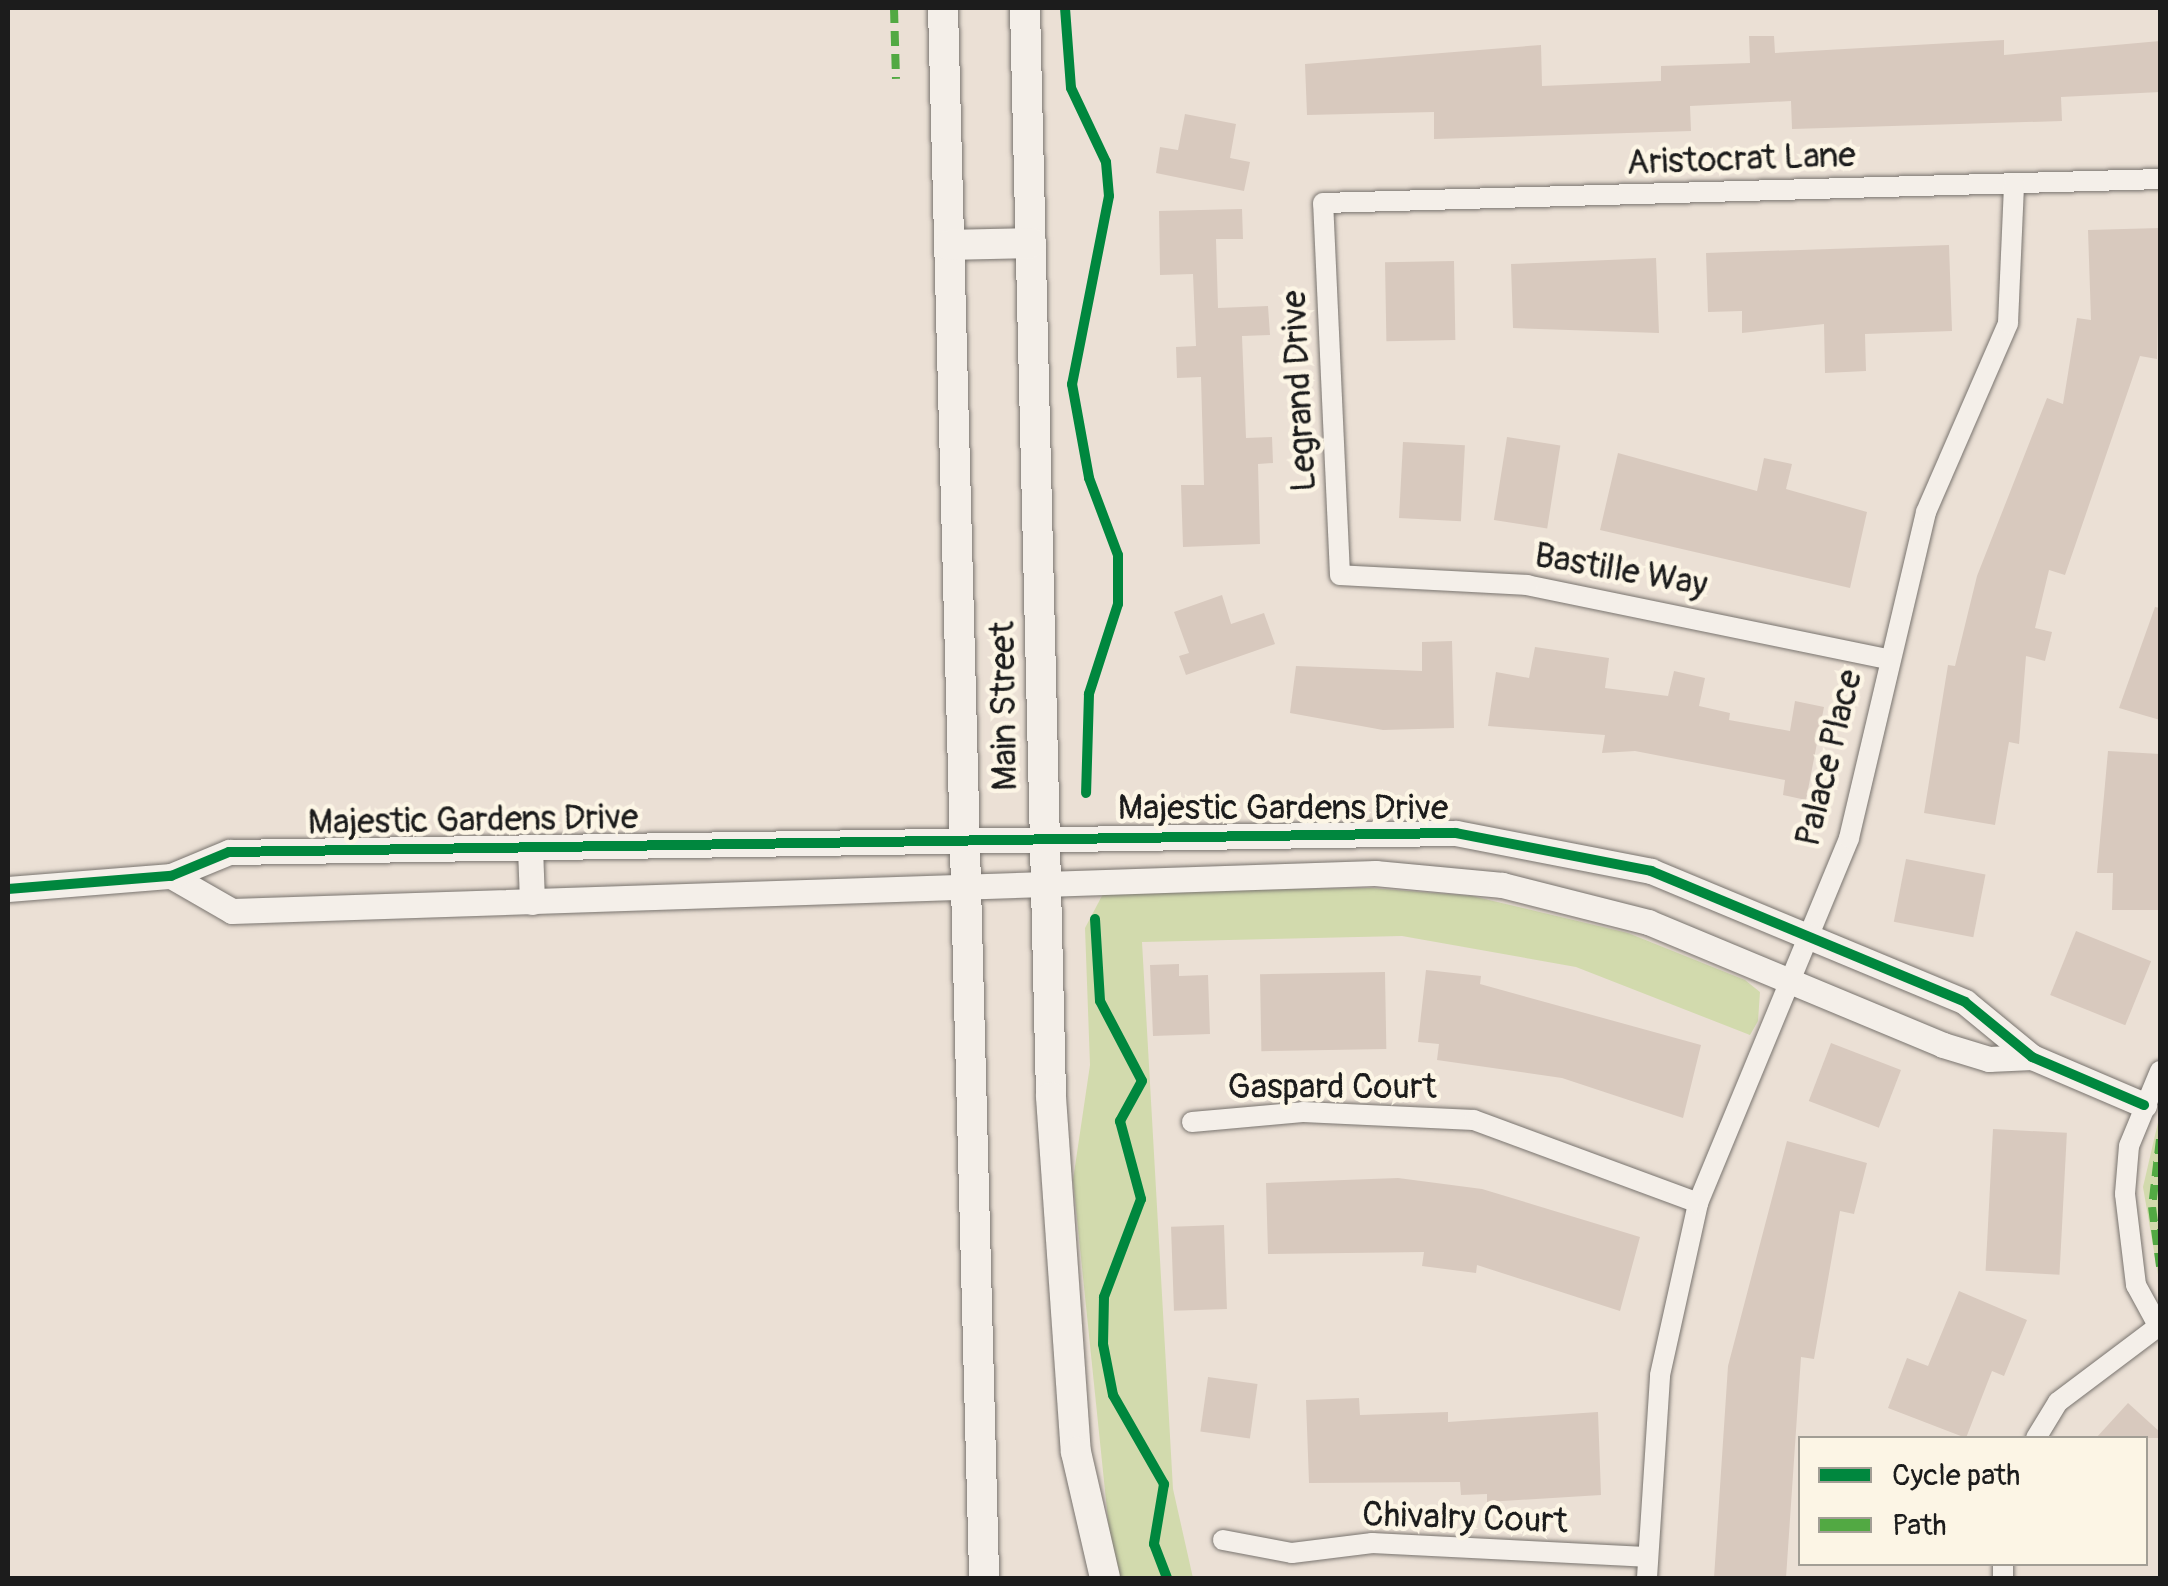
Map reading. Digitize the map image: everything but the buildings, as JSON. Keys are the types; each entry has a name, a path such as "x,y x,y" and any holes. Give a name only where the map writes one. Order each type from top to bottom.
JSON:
{"main road":[{"name":"Main Street","path":"943,8 984,1578"},
{"name":"Main Street","path":"1025,8 1046,884 1066,1357 1085,1511 1104,1578"},
{"path":"950,245 1031,243"}],"street":[{"name":"Aristocrat Lane","path":"1323,203 2160,180"},
{"name":"Palace Place","path":"1647,1568 1660,1375 1698,1203 1849,838 1887,659 1926,512 2008,323 2014,184"},
{"name":"Legrand Drive","path":"1323,203 1340,575"},
{"name":"Bastille Way","path":"1340,575 1528,584 1887,659"},
{"name":"Majestic Gardens Drive","path":"8,890 170,876 230,852 1456,833 1650,871 1965,1002 2032,1058 2144,1105"},
{"path":"530,847 532,902"},
{"name":"Majestic Gardens Drive","path":"170,876 232,911 1375,873 1502,885 1648,922 1788,984 1974,1055 2032,1058"},
{"path":"2037,1436 2058,1402 2160,1327 2126,1241 2130,1146 2160,1071"},
{"name":"Gaspard Court","path":"1192,1122 1302,1112 1474,1120 1698,1203"},
{"name":"Chivalry Court","path":"1223,1540 1292,1554 1372,1543 1647,1568"}],"green space":[{"path":"1371,888 1472,896 1628,933 1745,980 1760,992 1758,1021 1750,1035 1576,967 1402,936 1142,942 1173,1489 1193,1578 1114,1578 1073,1180 1090,1065 1085,928 1104,892"},
{"path":"2160,1114 2160,1286 2143,1187"}],"marked path":[{"path":"894,8 896,79"},
{"path":"2160,1139 2152,1207 2160,1266"}],"cycle path":[{"path":"1065,8 1071,88 1106,162 1109,196 1072,384 1089,478 1118,555 1118,604 1089,694 1086,793"},
{"path":"8,889 171,876 229,852 1456,833 1651,871 1965,1002 2032,1057 2144,1105"},
{"path":"1095,919 1100,1001 1142,1081 1120,1121 1141,1199 1104,1297 1103,1344 1113,1395 1164,1484 1154,1544 1167,1578"}]}
